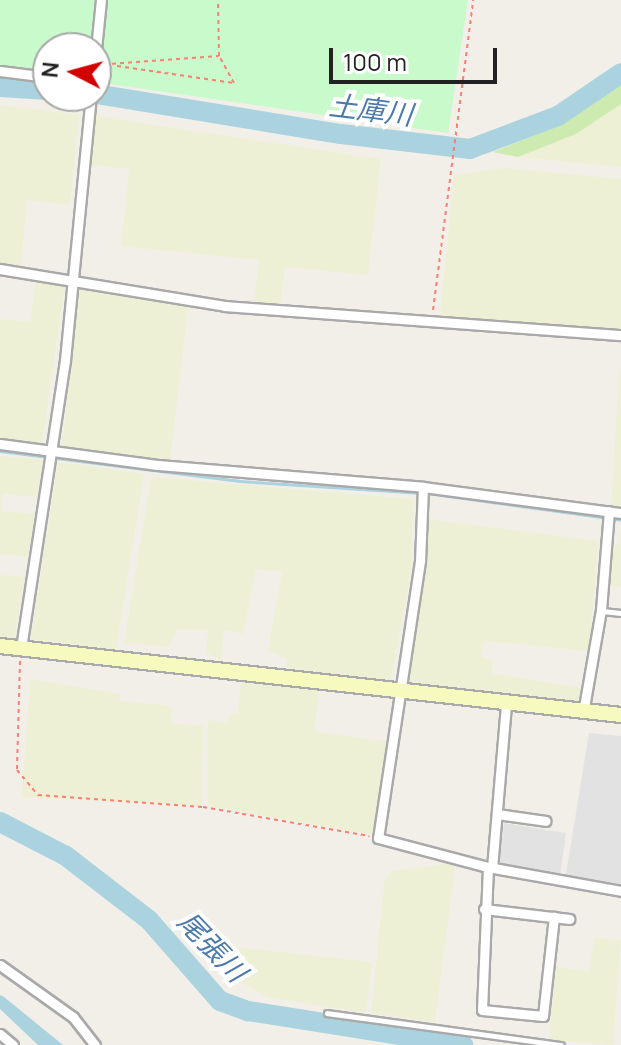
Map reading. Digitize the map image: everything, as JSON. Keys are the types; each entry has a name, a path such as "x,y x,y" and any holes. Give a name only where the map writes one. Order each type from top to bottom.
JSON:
{"street":[{"path":"98,32 101,0"},
{"path":"0,71 32,75"},
{"path":"21,648 53,449 89,112"},
{"path":"0,269 73,278 225,306 621,335"},
{"path":"0,444 174,467 423,487 621,513"},
{"path":"423,487 420,561 397,691 378,838 490,868 621,891"},
{"path":"583,713 601,610 609,511"},
{"path":"0,646 506,705 621,715"},
{"path":"506,705 497,814 484,909 482,1010 543,1016 554,917"},
{"path":"497,814 546,821"},
{"path":"484,909 569,919"},
{"path":"0,965 85,1027 95,1045"},
{"path":"0,1034 13,1045"}],"lane":[{"path":"601,610 621,613"},
{"path":"327,1013 561,1045"}],"path":[{"path":"112,65 234,83 219,56 218,0"},
{"path":"432,320 473,0"},
{"path":"112,65 219,56"},
{"path":"21,648 17,770 38,795 203,807 378,838"}],"green space":[{"path":"0,0 468,0 448,133 112,84 112,32 32,32 32,78 0,76"},
{"path":"621,84 621,104 576,134 518,157 493,152 563,124"},
{"path":"621,104 621,167 518,157 576,134"},
{"path":"0,105 32,109 32,112 79,115 70,205 27,200 21,265 0,263"},
{"path":"95,116 381,159 368,275 285,267 280,307 254,304 259,260 121,246 129,169 90,165"},
{"path":"505,168 621,179 621,329 440,316 454,175"},
{"path":"36,280 65,284 42,443 0,439 0,319 30,322"},
{"path":"80,286 188,307 170,462 62,447"},
{"path":"621,372 621,509 611,507"},
{"path":"0,456 43,460 37,497 3,494 1,511 35,514 28,557 0,554"},
{"path":"58,462 144,474 116,650 31,639"},
{"path":"151,477 413,499 411,571 390,683 285,667 287,659 268,650 282,572 256,569 243,634 224,630 221,660 206,653 208,630 177,629 169,647 124,643"},
{"path":"427,519 598,541 589,651 485,641 481,657 493,660 492,673 582,688 579,704 404,684 424,574"},
{"path":"621,525 621,587 605,585 608,545 618,546"},
{"path":"0,575 24,577 14,641 0,639"},
{"path":"30,679 120,694 120,701 172,706 171,723 203,726 202,806 22,797"},
{"path":"241,680 318,689 315,732 386,741 374,835 208,806 208,720 228,723 230,714 238,714"},
{"path":"455,865 435,1022 371,1013 385,878 392,871"},
{"path":"594,938 621,940 613,1045 549,1040 556,967 589,971"},
{"path":"207,944 372,962 366,1013 267,997 221,971"}],"shaded area":[{"path":"589,733 621,736 621,887 565,880"},
{"path":"504,823 566,833 560,876 499,866"}],"water":[{"path":"0,995 63,1045 38,1045 0,1009"}],"waterway":[{"name":"土庫川","path":"112,97 341,134 470,149 558,116 621,73"},
{"name":"土庫川","path":"0,87 32,89"},
{"path":"0,451 240,481 419,493"},
{"path":"427,493 621,520"},
{"name":"尾張川","path":"0,822 66,856 149,920 220,1001 248,1011 463,1045"}]}
